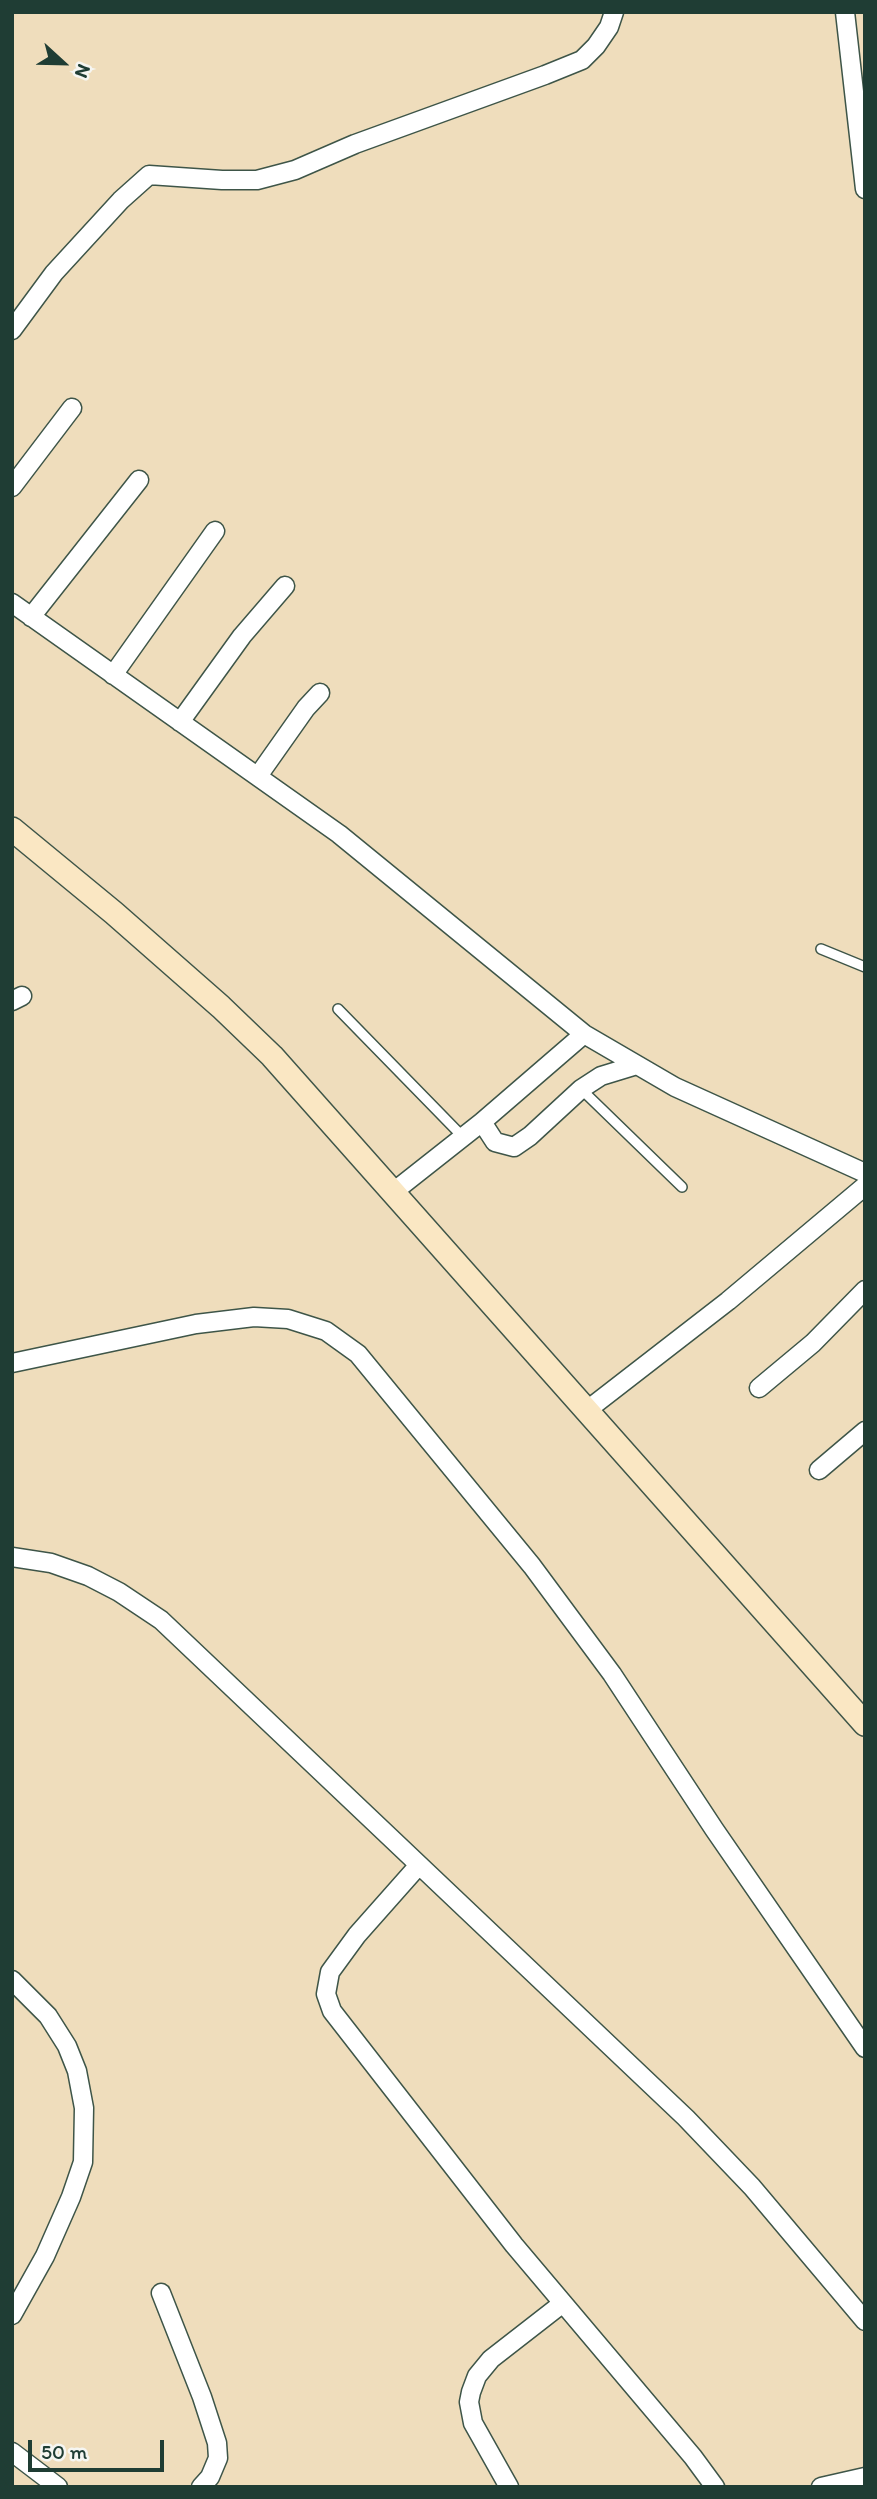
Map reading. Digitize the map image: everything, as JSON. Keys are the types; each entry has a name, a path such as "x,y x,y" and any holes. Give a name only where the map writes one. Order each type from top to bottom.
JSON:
{"street":[{"path":"12,330 54,273 149,174 257,180 295,170 355,144 582,60 609,27 614,12"},
{"path":"845,12 865,189"},
{"path":"12,487 72,408"},
{"path":"31,617 139,480"},
{"path":"113,675 215,531"},
{"path":"180,722 242,636 285,586"},
{"path":"12,603 339,834 584,1034 675,1087 865,1173"},
{"path":"258,776 306,708 320,694"},
{"path":"12,829 114,913 272,1056 865,1724"},
{"path":"392,1193 482,1122 584,1034"},
{"path":"482,1122 495,1142 514,1147 530,1136 581,1089 601,1076 637,1065"},
{"path":"586,1411 728,1301 865,1186"},
{"path":"759,1388 813,1343 865,1290"},
{"path":"12,1363 196,1324 254,1317 288,1319 326,1331 358,1354 532,1566 612,1674 713,1829 865,2048"},
{"path":"819,1470 865,1431"},
{"path":"12,1557 51,1563 88,1576 120,1592 161,1620 686,2118 752,2187 865,2321"},
{"path":"419,1865 338,1959 330,1972 326,1994 332,2011 563,2303 694,2457 715,2487"},
{"path":"12,1980 48,2016 67,2046 77,2071 83,2108 83,2162 71,2197 44,2256 12,2315"},
{"path":"161,2293 217,2443 218,2458 210,2477 201,2487"},
{"path":"509,2487 473,2423 469,2402 471,2392 477,2376 491,2359 563,2303"},
{"path":"12,2452 58,2487"},
{"path":"821,2487 865,2477"}],"lane":[{"path":"821,949 865,967"},
{"path":"338,1009 463,1137"},
{"path":"581,1089 682,1187"}]}
